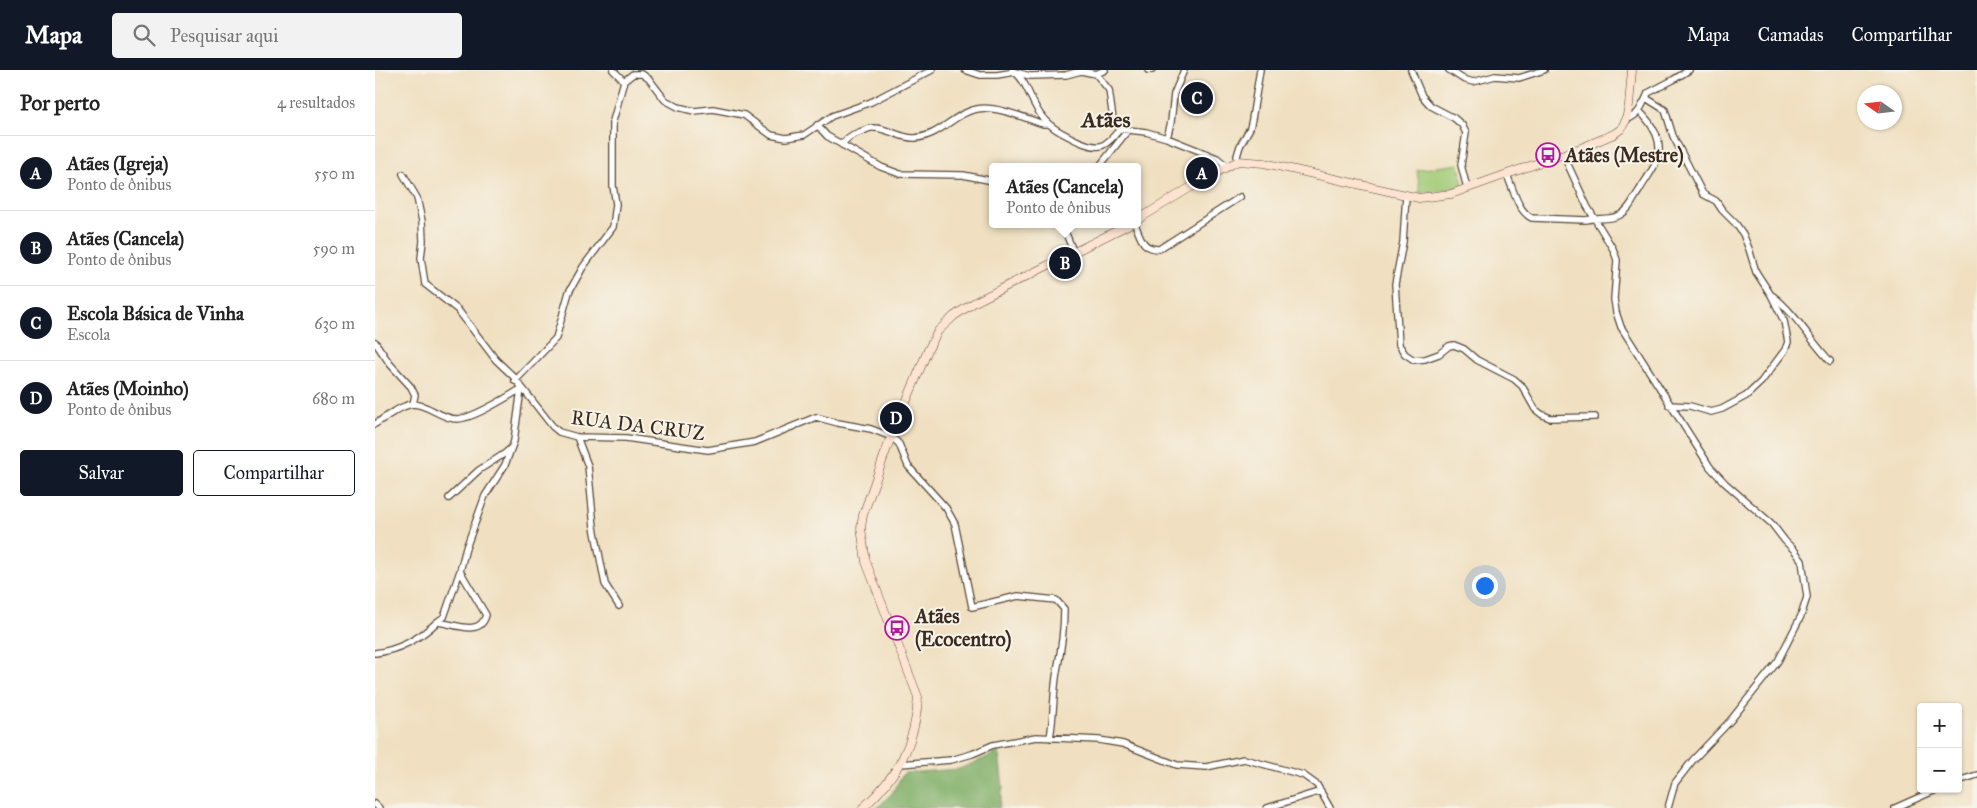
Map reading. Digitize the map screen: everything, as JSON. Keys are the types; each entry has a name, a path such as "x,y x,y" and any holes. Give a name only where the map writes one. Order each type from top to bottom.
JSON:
{"main road":[{"path":"1141,218 1238,161 1264,162 1419,198 1433,198 1467,188 1563,154 1614,134 1621,129 1626,120 1632,70"},
{"path":"863,808 879,794 900,764 917,718 919,697 865,562 861,528 867,502 928,350 938,331 954,316 975,302 1122,228"}],"street":[{"path":"613,70 624,81"},
{"path":"515,381 556,338 569,292 583,267 613,227 616,204 613,186 613,121 624,81 633,74 642,74 649,79 665,100 679,108 694,111 713,110 744,115 771,136 786,138 804,134 832,116 871,102 932,70"},
{"path":"965,70 979,75 997,75 1013,71 1030,76 1065,75 1074,71 1096,74 1105,70"},
{"path":"1167,138 1174,94 1184,70"},
{"path":"1238,161 1239,146 1250,128 1260,70"},
{"path":"1411,70 1422,96 1431,106 1454,118 1462,125 1466,133 1461,166 1467,188"},
{"path":"1444,70 1449,70 1463,80 1473,82 1495,76 1519,78 1544,70"},
{"path":"1626,120 1635,117 1640,112 1647,98 1647,93 1689,70"},
{"path":"1013,71 1025,84 1037,110 1048,124 1059,132 1090,146 1099,147 1108,143 1120,129"},
{"path":"1096,74 1109,90 1113,118 1120,129"},
{"path":"1647,98 1665,110 1673,136 1703,194 1717,201 1728,218 1736,224 1749,249 1756,272 1771,295 1784,321 1789,342 1761,382 1745,396 1722,409 1711,412 1690,406 1669,404"},
{"path":"842,144 844,140 854,134 874,127 915,138 942,130 965,113 977,109 1006,112 1048,124"},
{"path":"1507,174 1526,215 1539,219 1586,220 1594,217 1612,218 1622,215 1628,210 1658,159 1660,148 1653,128 1640,112"},
{"path":"817,125 827,136 881,167 900,174 963,175 989,180"},
{"path":"1120,129 1146,132 1167,138 1217,158 1227,167"},
{"path":"1102,163 1128,130"},
{"path":"1563,154 1617,260 1614,299 1615,312 1621,327 1710,467 1771,524 1802,561 1807,597 1801,616 1778,660 1730,721 1693,760 1675,783 1668,808"},
{"name":"RUA DA CRUZ","path":"403,174 417,198 422,221 422,276 425,284 457,310 496,360 559,432 577,437 633,438 708,450 755,442 816,417 871,429 892,437"},
{"path":"1137,228 1144,244 1149,249 1159,249 1239,196"},
{"path":"1406,196 1403,242 1395,284 1399,345 1405,354 1414,360 1425,359 1439,354 1449,346 1454,345 1464,349 1477,360 1513,378 1522,386 1535,409 1541,414 1550,418 1595,417"},
{"path":"1064,228 1074,253"},
{"path":"1771,295 1791,312 1815,346 1830,361"},
{"path":"375,342 411,387 415,396 413,404"},
{"path":"375,424 413,404 423,406 440,415 459,419 502,400 521,389"},
{"path":"375,653 398,648 418,638 443,616 485,496 505,465 512,447 517,426 521,389"},
{"path":"577,437 588,466 594,526 605,584 619,606"},
{"path":"892,437 899,444 908,466 946,508 955,524 972,607 1018,596 1056,600 1064,609 1061,657 1056,681 1050,738"},
{"path":"449,498 479,470 512,447"},
{"path":"437,622 470,629 479,626 485,620 486,615 460,571"},
{"path":"900,764 951,760 993,745 1036,737 1099,740 1123,744 1177,765 1207,767 1244,759 1303,775 1317,785 1330,808"},
{"path":"1962,780 1977,775"},
{"path":"1267,808 1321,792"},
{"path":"1895,808 1929,793"},
{"path":"375,804 379,808"}],"green space":[{"path":"1459,164 1463,185 1460,188 1420,193 1417,170"},
{"path":"999,752 1003,788 999,808 877,808 892,793 904,773 959,769"}],"place":[{"name":"Escola Básica de Vinha","path":"1197,98"},
{"name":"Atães (Mestre)","path":"1548,155"},
{"name":"Atães (Igreja)","path":"1202,173"},
{"name":"Atães (Cancela)","path":"1065,263"},
{"name":"Atães (Moinho)","path":"896,418"},
{"name":"Atães (Ecocentro)","path":"897,628"}],"district":[{"name":"Atães","path":"1106,119"}]}
